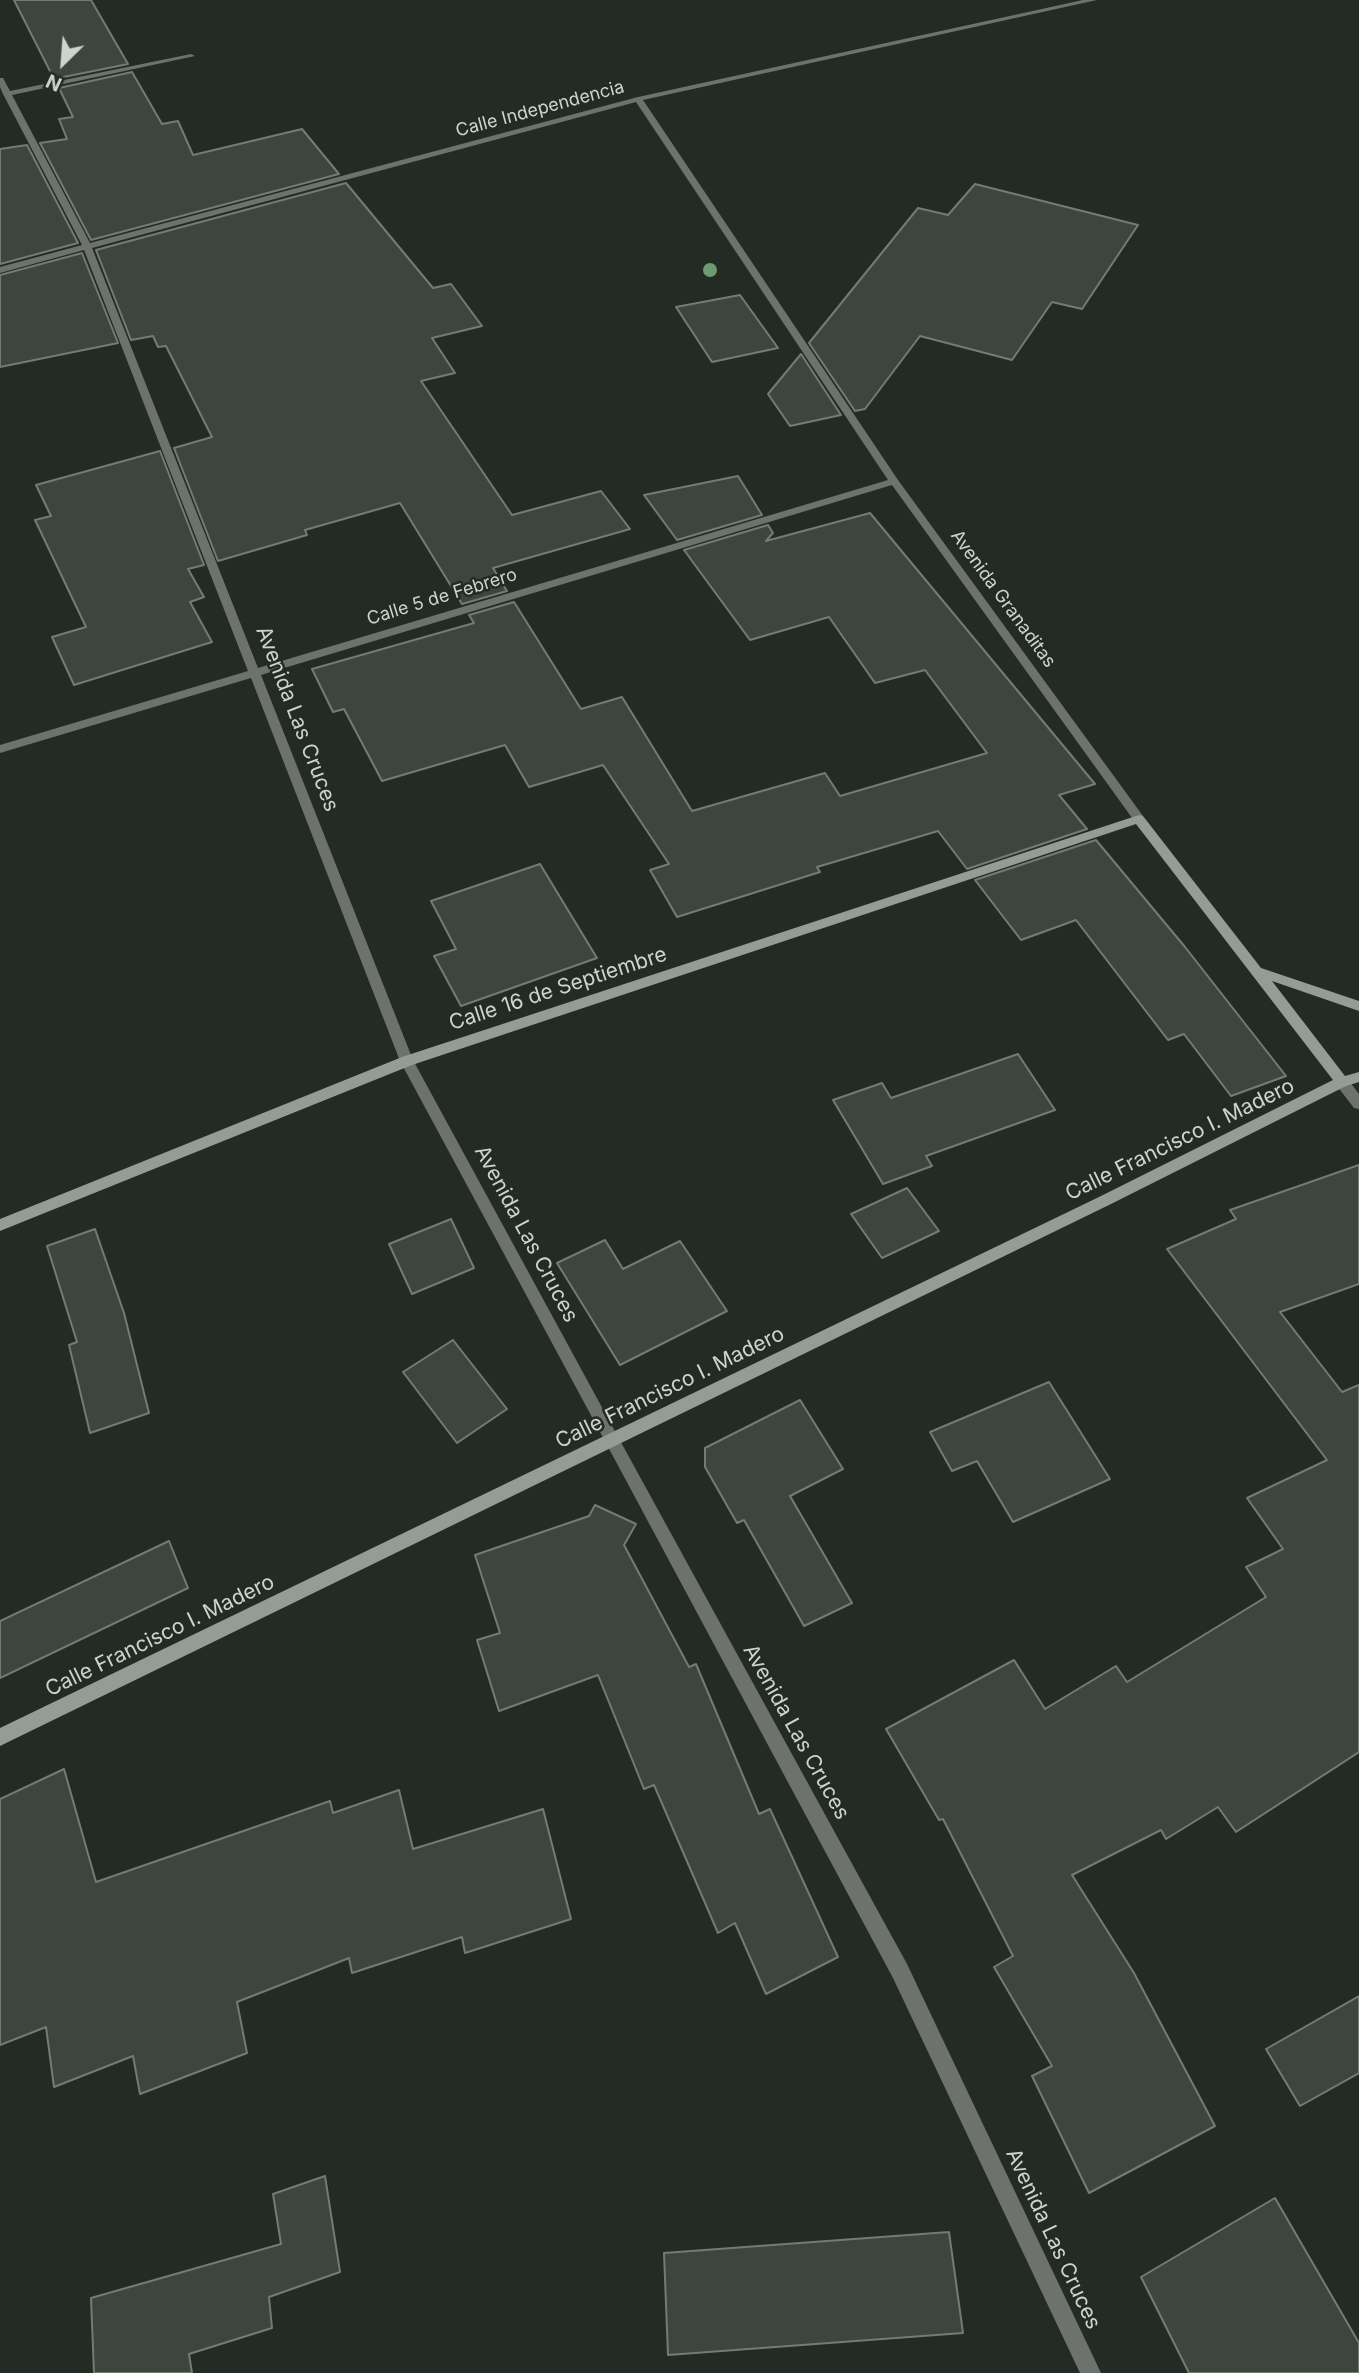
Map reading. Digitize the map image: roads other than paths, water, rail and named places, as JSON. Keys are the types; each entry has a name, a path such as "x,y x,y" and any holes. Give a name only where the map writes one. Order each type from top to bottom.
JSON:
{"main road":[{"name":"Avenida Granaditas","path":"1139,819 1342,1082"},
{"name":"Calle 16 de Septiembre","path":"0,1225 407,1061 1139,819"},
{"path":"1256,971 1359,1006"},
{"name":"Calle Francisco I. Madero","path":"0,1737 1342,1082 1359,1077"}],"street":[{"name":"Calle Independencia","path":"0,270 638,99 1093,0"},
{"path":"7,94 191,56"},
{"name":"Avenida Las Cruces","path":"0,80 87,246 407,1061 900,1971 1091,2373"},
{"name":"Avenida Granaditas","path":"638,99 894,481 1139,819"},
{"name":"Calle 5 de Febrero","path":"0,749 894,481"},
{"name":"Avenida Granaditas","path":"1342,1082 1359,1104"}]}
